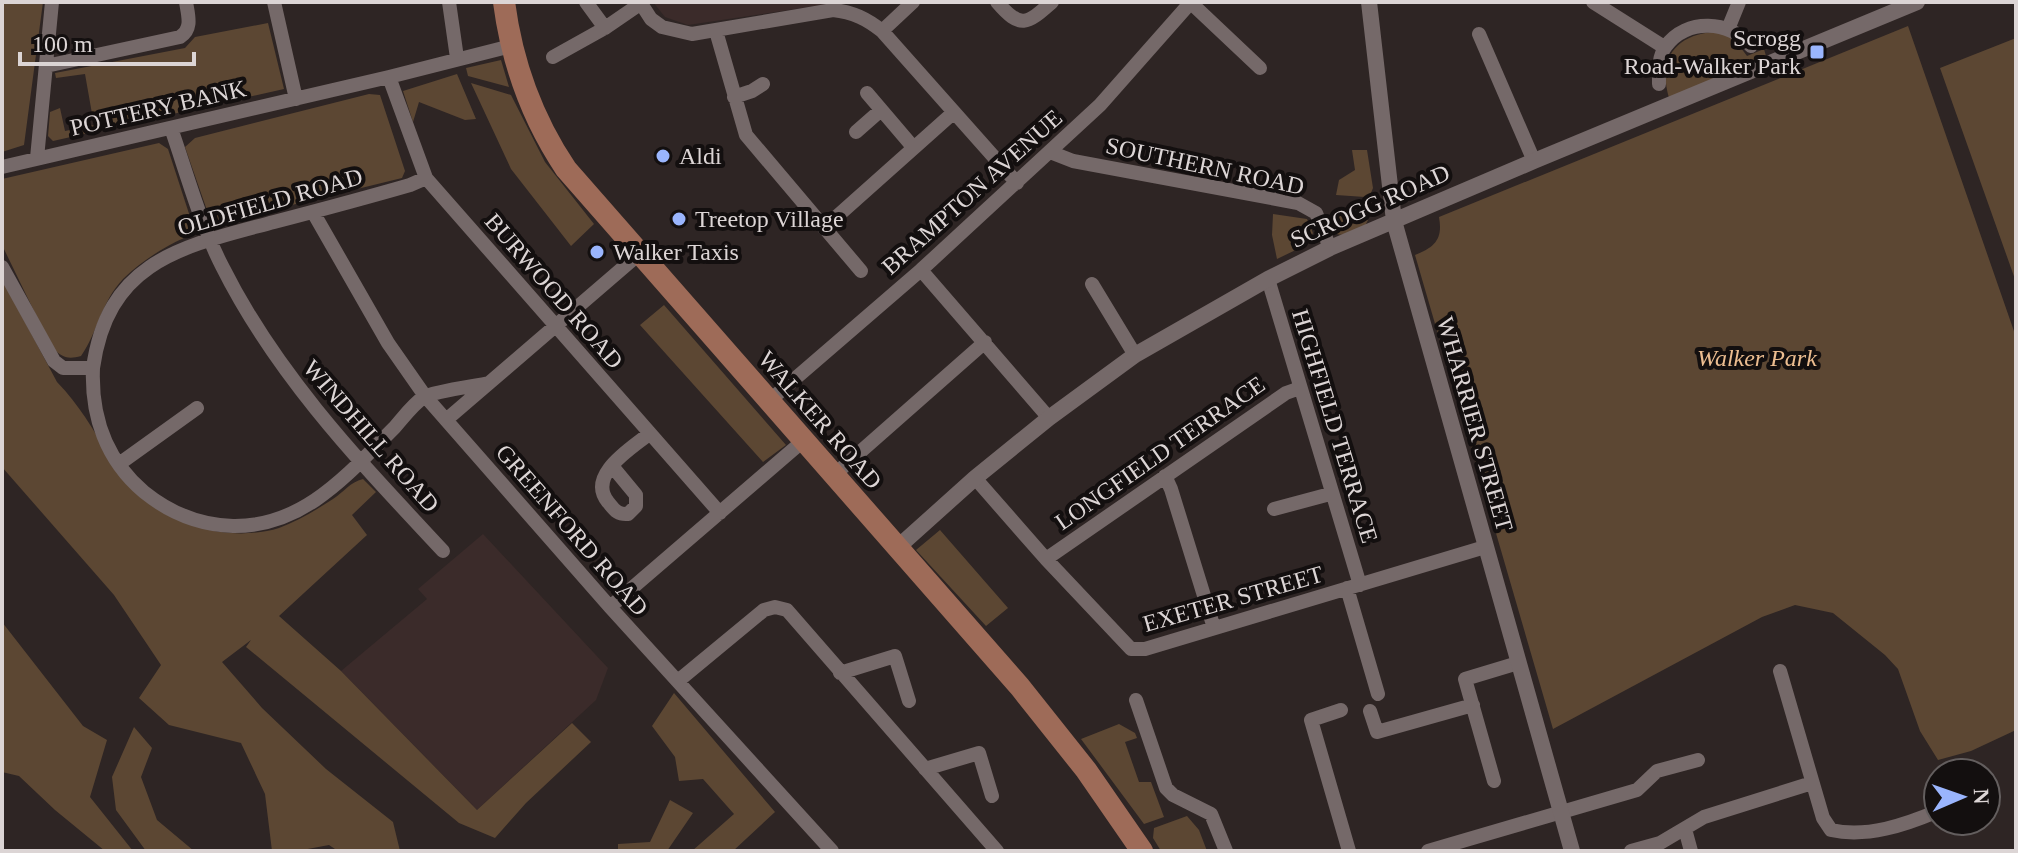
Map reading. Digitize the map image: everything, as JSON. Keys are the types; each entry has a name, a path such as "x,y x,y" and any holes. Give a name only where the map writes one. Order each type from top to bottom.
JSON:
{"main road":[{"name":"WALKER ROAD","path":"504,2 511,46 525,94 554,151 579,186 1040,711 1086,770 1142,851"}],"street":[{"path":"37,158 52,2"},
{"path":"46,66 180,37 185,34 189,24 186,2"},
{"path":"274,2 296,99"},
{"path":"449,2 457,58"},
{"path":"586,2 605,28"},
{"path":"882,31 913,2"},
{"path":"997,2 1014,20 1023,22 1052,2"},
{"path":"1191,2 1260,68"},
{"name":"BRAMPTON AVENUE","path":"768,402 921,270 1100,105 1191,2"},
{"name":"WHARRIER STREET","path":"1369,2 1394,221 1572,851"},
{"path":"1593,2 1664,47"},
{"path":"1728,29 1739,2"},
{"name":"SCROGG ROAD","path":"897,548 975,478 1049,418 1135,355 1268,279 1330,248 1917,2"},
{"path":"553,57 605,28 640,3 651,19 672,31 692,34 833,10 857,15 882,31 1017,183"},
{"path":"1659,84 1664,47 1682,32 1697,26 1728,29 1744,37 1751,46"},
{"path":"716,31 742,126 751,144 861,271"},
{"path":"1479,34 1534,161"},
{"name":"POTTERY BANK","path":"2,167 511,46"},
{"name":"BURWOOD ROAD","path":"389,77 426,178 720,513"},
{"path":"734,97 763,84"},
{"path":"867,93 913,147"},
{"path":"856,132 881,110"},
{"path":"824,228 953,113"},
{"name":"WINDHILL ROAD","path":"171,128 209,240 241,302 279,363 314,411 443,551"},
{"name":"SOUTHERN ROAD","path":"1050,152 1073,161 1298,203 1316,213 1330,248"},
{"name":"OLDFIELD ROAD","path":"425,396 360,462 301,511 274,521 246,526 209,524 173,511 140,488 119,464 96,418 93,368 108,318 133,280 165,256 209,240 426,178"},
{"name":"GREENFORD ROAD","path":"313,212 388,343 425,396 610,607 832,851"},
{"path":"446,420 639,254"},
{"path":"2,267 54,361 63,368 93,368"},
{"path":"921,270 1049,418"},
{"name":"HIGHFIELD TERRACE","path":"1268,279 1354,587"},
{"path":"1092,284 1135,355"},
{"path":"834,475 985,342"},
{"path":"425,396 489,383"},
{"name":"LONGFIELD TERRACE","path":"1046,559 1286,393 1300,388"},
{"path":"119,464 197,408"},
{"path":"612,466 649,434"},
{"path":"610,607 803,441"},
{"path":"1165,476 1214,628"},
{"path":"975,478 1046,559"},
{"path":"1274,509 1330,494"},
{"name":"EXETER STREET","path":"1046,559 1131,649 1145,649 1485,547"},
{"name":"EXETER STREET","path":"1354,587 1378,694"},
{"path":"678,681 764,610 775,607 787,610 997,851"},
{"path":"840,673 895,656 909,701"},
{"path":"1494,781 1465,679 1518,663"},
{"path":"1780,671 1823,818 1831,830 1845,833 1901,826 1922,817"},
{"path":"1136,700 1166,788 1173,795 1211,814 1226,851"},
{"path":"1370,711 1377,732 1473,705"},
{"path":"1341,710 1311,720 1349,851"},
{"path":"925,769 979,753 992,796"},
{"path":"1437,850 1560,810 1637,790 1657,771 1698,760"},
{"path":"1631,851 1660,843 1704,817 1812,783"},
{"path":"1685,829 1691,851"}],"shaded area":[{"path":"653,2 829,4 688,25 665,17"},
{"path":"483,534 608,668 596,700 477,810 341,671 427,599 418,589"}],"green space":[{"path":"2,2 43,2 24,145 2,152"},
{"path":"268,23 284,89 53,141 48,136 50,112 60,108 65,131 94,125 85,74 56,78 55,73 185,48 195,37"},
{"name":"Walker Park","path":"1908,26 2016,337 2016,730 1971,751 1936,757 1920,731 1898,669 1833,613 1795,605 1762,617 1553,729 1415,255 1436,241 1440,231 1439,217"},
{"path":"1714,32 1732,36 1747,56 1764,49 1766,56 1669,98 1666,72 1672,52 1689,38"},
{"path":"2016,38 2016,282 1940,68"},
{"path":"501,60 509,87 468,76 466,68"},
{"path":"457,74 476,119 465,120 419,102 413,122 403,91"},
{"path":"471,83 511,95 545,162 594,224 571,246 511,169"},
{"path":"369,94 380,95 405,171 402,178 222,222 210,219 185,147 195,138"},
{"path":"159,143 168,149 194,229 186,237 144,261 123,279 110,297 81,356 64,357 51,346 2,245 2,179"},
{"path":"1352,150 1367,150 1373,188 1365,197 1336,195 1339,180 1355,170"},
{"path":"1337,213 1368,220 1365,226 1352,232 1336,234 1325,218"},
{"path":"1273,214 1307,219 1313,233 1306,245 1277,259 1272,235"},
{"path":"2,279 57,382 76,404 118,469 152,504 175,518 215,531 261,532 300,519 358,480 363,479 376,492 352,515 367,535 279,616 341,671 477,810 572,723 591,742 526,803 495,838 459,823 246,647 251,640 222,662 262,708 326,769 393,822 400,851 338,851 329,845 297,851 272,851 265,794 241,743 169,725 139,698 161,665 114,595 2,467"},
{"path":"664,305 786,445 763,462 640,325"},
{"path":"940,530 1008,608 986,626 916,550"},
{"path":"2,622 83,726 107,740 90,797 133,851 105,851 19,776 2,772"},
{"path":"674,693 775,812 733,851 692,851 734,814 703,779 679,781 675,757 652,726"},
{"path":"1119,724 1135,733 1137,738 1125,742 1139,782 1151,782 1164,817 1144,824 1081,739"},
{"path":"134,727 152,748 141,777 157,820 194,851 146,851 116,810 112,777"},
{"path":"670,800 693,813 667,851 618,851 618,844 650,842"},
{"path":"1187,816 1199,830 1207,851 1161,851 1153,838 1154,828"}],"place":[{"name":"Scrogg Road-Walker Park","path":"1817,52"},
{"name":"Aldi","path":"663,156"},
{"name":"Treetop Village","path":"679,219"},
{"name":"Walker Taxis","path":"597,252"}]}
